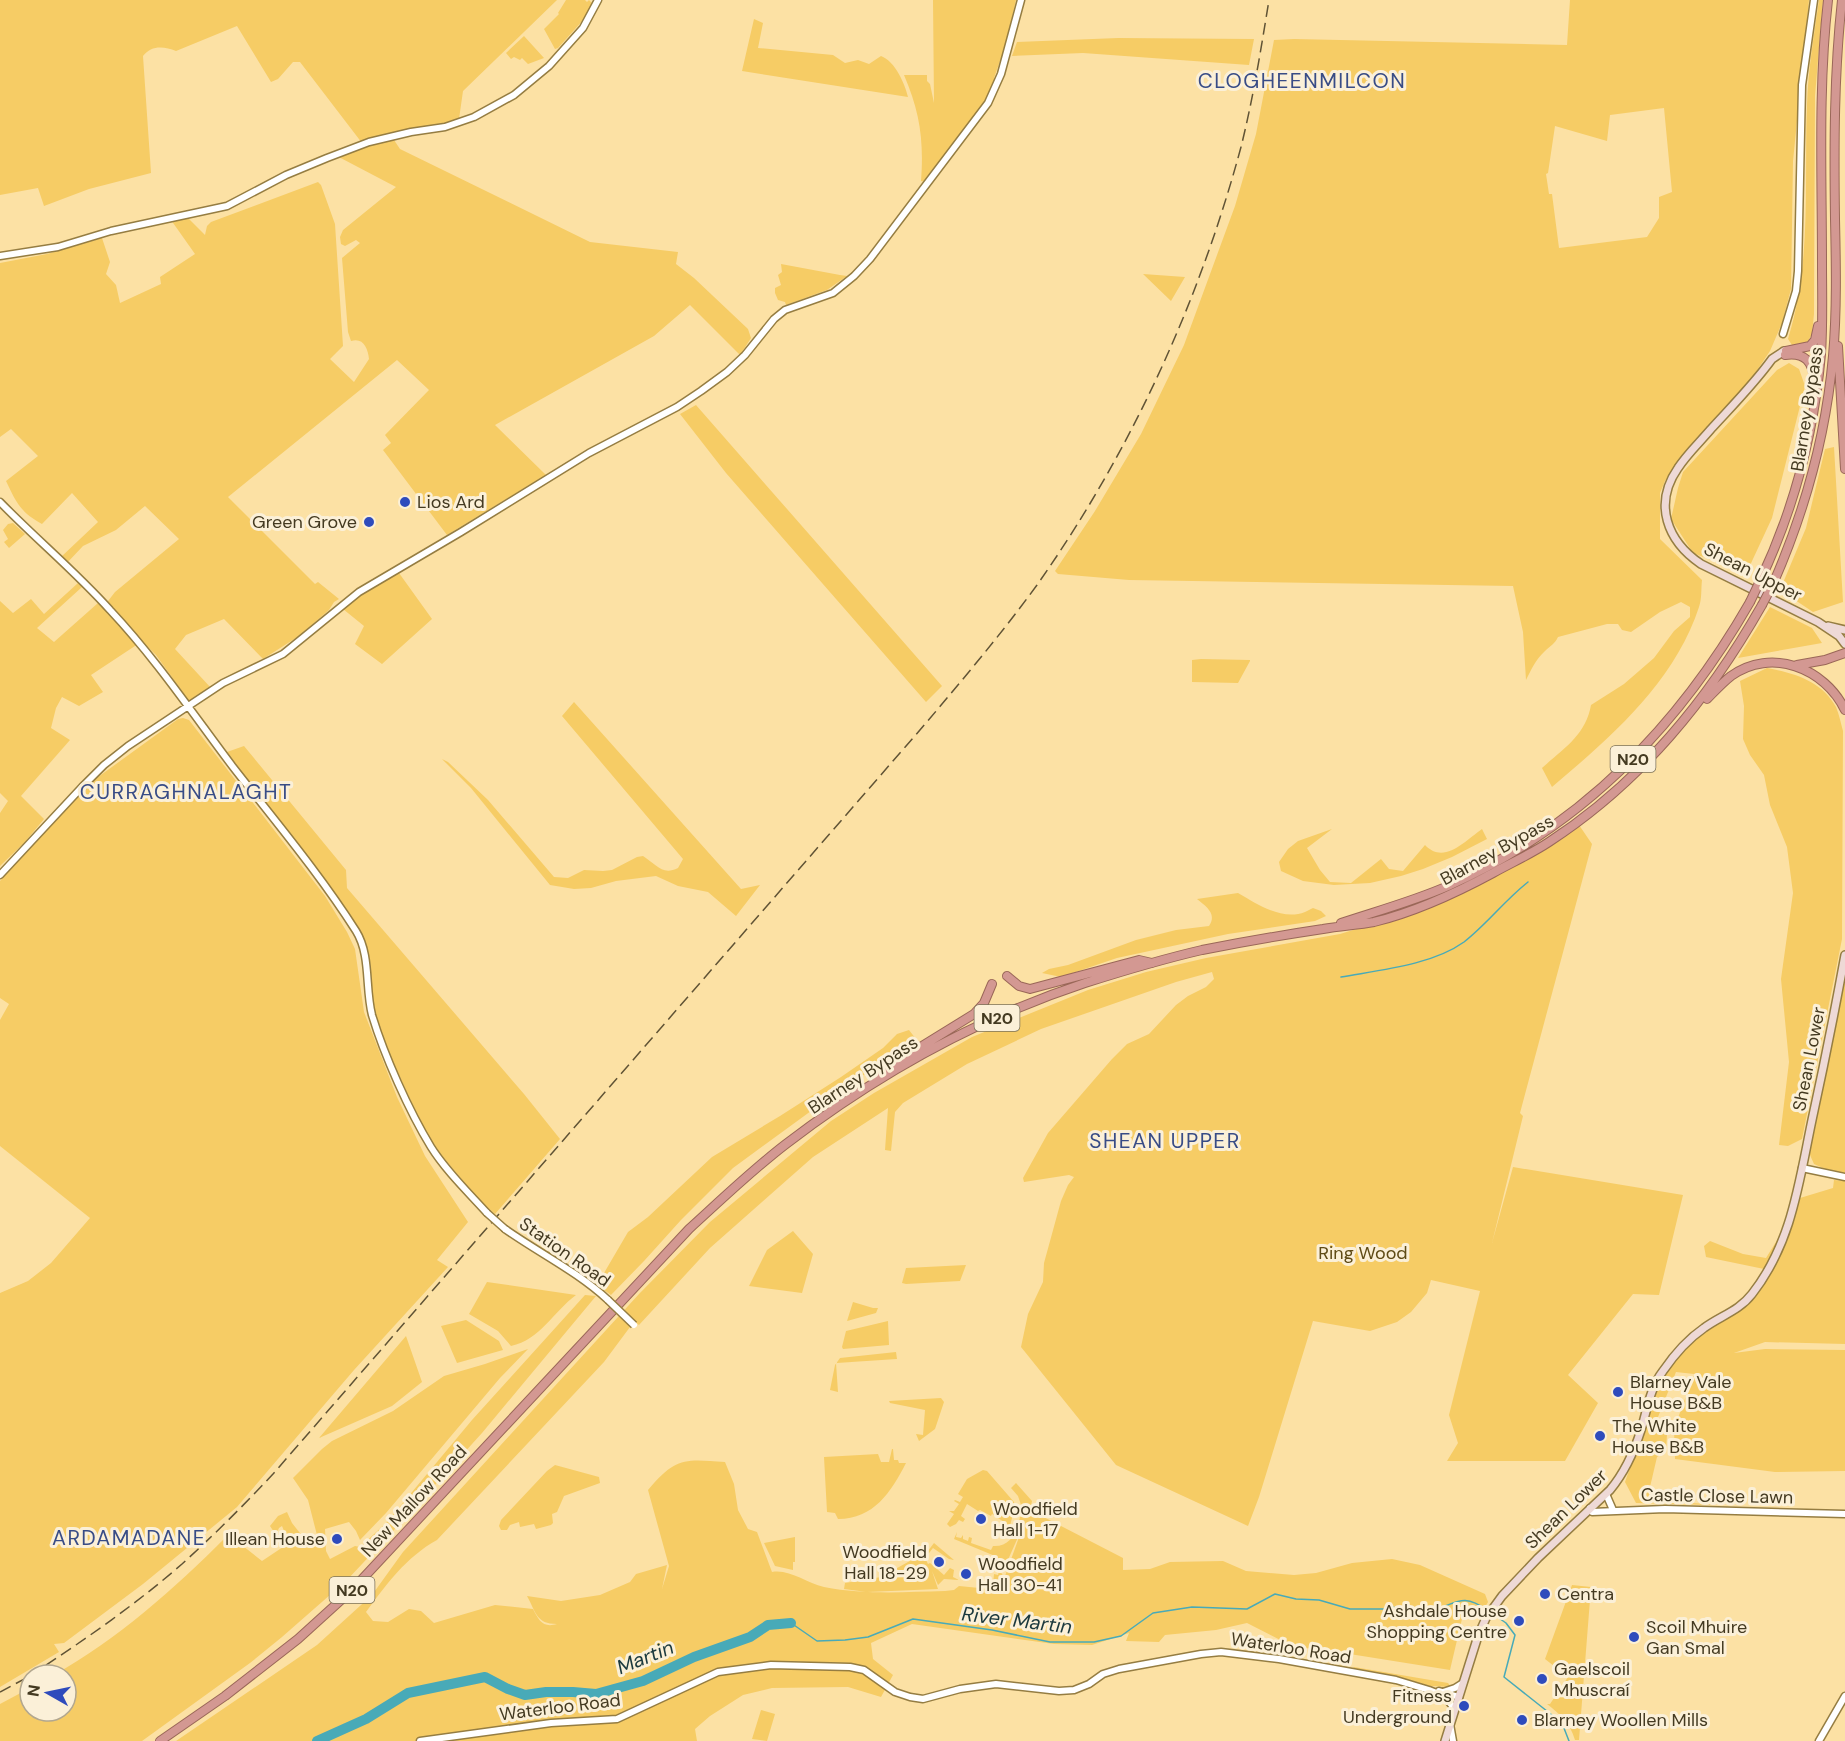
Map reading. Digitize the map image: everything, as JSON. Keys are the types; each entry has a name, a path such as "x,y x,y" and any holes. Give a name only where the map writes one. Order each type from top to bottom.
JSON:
{"highway":[{"name":"Blarney Bypass","path":"1320,929 1429,894 1474,873 1543,833 1578,808 1639,753 1674,715 1720,651 1750,602 1776,544 1798,483 1814,409 1821,351 1822,86 1828,0"},
{"name":"Blarney Bypass","path":"518,1412 689,1229 746,1176 784,1145 851,1097 932,1049 988,1022 1083,984 1154,963 1202,950 1375,921 1431,903 1471,885 1549,842 1617,789 1663,746 1715,682 1739,646 1773,584 1804,507 1822,435 1833,355 1836,294 1834,96 1842,0"},
{"path":"1836,294 1845,469"},
{"path":"1785,353 1807,349 1812,345 1822,314"},
{"path":"1785,353 1804,356 1811,364 1814,372 1814,409"},
{"path":"1663,746 1731,676 1769,663 1794,665 1825,660 1845,652"},
{"path":"1794,665 1821,678 1832,689 1845,710"},
{"path":"1007,976 1019,986 1030,989 1139,960 1154,963"},
{"path":"851,1097 893,1064 974,1014 984,1003 992,984"},
{"name":"New Mallow Road","path":"160,1741 225,1696 298,1639 352,1590 518,1412"}],"main road":[{"name":"Shean Upper","path":"1785,353 1767,368 1679,466 1668,489 1666,514 1674,538 1689,555 1701,564 1818,622 1839,636 1845,644"},
{"name":"Shean Upper","path":"1818,622 1845,630"},
{"name":"Shean Lower","path":"1445,1741 1478,1636 1487,1617 1499,1600 1538,1558 1620,1478 1629,1461 1649,1401 1664,1369 1684,1344 1702,1329 1745,1302 1767,1272 1787,1233 1845,955"}],"street":[{"path":"0,256 58,247 111,231 227,206 286,175 369,142 445,127 474,117 514,95 549,66 583,28 598,0"},
{"path":"0,875 104,765 129,746 223,683 283,654 359,592 589,453 698,393 727,372 745,355 774,319 785,310 833,293 854,276 870,259 988,103 1001,74 1021,0"},
{"path":"1783,334 1796,291 1798,272 1802,85 1814,0"},
{"name":"Station Road","path":"0,502 109,609 152,657 314,872 357,933 363,950 370,1007 375,1024 417,1122 432,1149 487,1213 527,1245 595,1287 634,1325"},
{"path":"1802,1168 1845,1177"},
{"path":"1606,1494 1613,1510"},
{"name":"Castle Close Lawn","path":"1590,1508 1592,1512 1665,1509 1845,1514"},
{"name":"Waterloo Road","path":"420,1741 551,1723 617,1719 718,1672 771,1665 850,1667 864,1670 895,1692 923,1699 960,1689 996,1684 1059,1691 1074,1690 1089,1684 1103,1674 1119,1669 1221,1652 1279,1659 1396,1680 1459,1697"},
{"path":"1443,1692 1463,1683"},
{"name":"Waterloo Road","path":"1430,1690 1449,1700 1455,1709"},
{"path":"1819,1741 1845,1696"},
{"path":"1450,1724 1453,1741"}],"green space":[{"path":"0,0 557,0 463,91 459,119 440,126 362,143 300,62 293,62 278,79 271,82 237,26 176,51 162,47 154,48 143,56 151,173 89,189 44,206 38,188 0,195"},
{"path":"566,0 585,0 587,2 589,0 592,3 584,19 555,49 544,29 559,14"},
{"path":"933,0 1016,0 1005,47 994,78 997,79 990,93 964,132 925,182 921,181 920,127 904,75 927,75 934,103"},
{"path":"1570,0 1809,0 1793,161 1791,289 1782,323 1770,351 1754,375 1686,452 1665,481 1660,493 1660,539 1702,580 1699,607 1688,635 1657,684 1618,728 1552,787 1542,768 1579,733 1591,705 1624,684 1654,658 1674,631 1690,617 1690,607 1681,602 1660,612 1631,632 1622,630 1618,624 1607,624 1558,637 1539,658 1526,680 1523,632 1513,586 1129,580 1058,574 1055,571 1095,511 1141,434 1184,345 1235,206 1256,134 1274,40 1567,45","holes":["1664,108 1672,192 1659,197 1659,218 1647,237 1559,248 1552,194 1549,194 1546,174 1555,126 1607,141 1610,115"]},
{"path":"1819,0 1823,0 1815,96 1814,314 1812,334 1807,343 1800,346 1792,345 1788,339 1796,310 1804,252 1808,92"},
{"path":"754,19 763,23 758,48 833,55 845,63 858,60 869,64 881,56 895,68 908,97 742,71"},
{"path":"524,36 544,58 528,64 522,58 520,60 514,57 511,59 506,53"},
{"path":"1118,38 1254,39 1249,65 1083,53 1012,56 1017,42"},
{"path":"392,137 400,149 590,242 678,252 676,264 748,329 751,338 740,355 690,305 654,336 495,425 546,475 447,535 383,450 391,443 385,435 429,390 397,360 228,497 315,584 318,582 339,599 299,636 263,659 224,619 186,635 175,649 211,688 193,701 189,701 156,655 105,605 115,592 179,539 145,506 116,530 83,546 66,564 61,557 98,522 72,493 42,524 28,515 20,506 6,481 38,456 11,429 0,437 0,263 47,254 102,238 110,262 106,274 116,285 120,303 161,284 160,277 195,254 171,220 187,217 205,235 207,226 211,222 318,182 335,224 343,346 330,359 354,382 369,359 364,344 355,340 351,341 348,332 342,258 360,243 356,240 345,246 341,244 340,237 343,230 396,187 335,155"},
{"path":"781,264 847,276 827,290 786,305 785,302 778,300 775,293 775,288 781,285 778,275 782,272"},
{"path":"1143,274 1185,277 1171,301"},
{"path":"1789,363 1799,369 1805,386 1772,518 1746,574 1693,553 1671,519 1683,472 1777,370"},
{"path":"696,405 942,686 926,702 726,473 680,414"},
{"path":"1834,447 1843,602 1813,612 1780,590 1806,528 1825,449"},
{"path":"13,523 25,534 9,548 4,542 8,539 3,530 8,524"},
{"path":"399,573 432,619 382,664 355,644 364,626 343,609 361,594"},
{"path":"78,583 82,587 37,628 54,642 98,603 138,644 91,675 103,692 79,706 62,697 56,708 51,728 70,740 21,796 44,819 25,842 0,866 0,813 8,801 0,793 0,601 13,613 31,599 44,614"},
{"path":"1770,607 1812,628 1822,643 1738,658"},
{"path":"1192,660 1250,661 1238,683 1192,682"},
{"path":"1767,668 1797,676 1823,691 1836,707 1843,731 1842,939 1802,1139 1788,1146 1779,1145 1789,1062 1781,979 1793,893 1787,847 1770,805 1764,775 1750,755 1743,739 1744,706 1740,681"},
{"path":"574,702 741,889 760,885 736,916 708,892 678,886 656,876 616,881 591,888 574,889 550,885 471,788 442,759 488,800 554,877 568,878 584,870 612,870 643,856 663,870 678,868 683,859 562,716"},
{"path":"178,719 189,720 325,896 347,932 355,949 364,1012 397,1097 425,1156 468,1222 437,1260 448,1267 354,1370 237,1507 143,1584 64,1643 54,1644 59,1652 40,1663 18,1663 18,1676 0,1687 0,1293 28,1281 51,1263 90,1218 0,1146 0,1020 9,1004 0,998 0,881 94,780"},
{"path":"244,746 346,870 347,888 560,1139 495,1214 479,1200 442,1156 425,1130 385,1044 373,1009 367,948 358,929 227,752"},
{"name":"Ring Wood","path":"1579,825 1592,844 1520,1113 1523,1116 1492,1243 1513,1167 1683,1195 1659,1295 1633,1294 1568,1375 1598,1403 1565,1461 1447,1461 1458,1443 1449,1415 1480,1291 1431,1280 1427,1293 1411,1312 1397,1322 1370,1331 1313,1321 1248,1526 1116,1465 1021,1347 1028,1314 1043,1282 1044,1263 1061,1201 1074,1177 1069,1175 1024,1182 1023,1178 1048,1133 1112,1059 1127,1044 1149,1034 1176,1005 1206,987 1214,979 1212,972 1176,982 1041,1029 967,1064 903,1103 895,1112 891,1151 885,1150 888,1108 813,1157 710,1248 639,1325 635,1322 630,1327 604,1362 437,1540 397,1572 366,1612 373,1621 388,1622 409,1609 421,1611 434,1623 495,1605 533,1609 542,1622 552,1625 557,1624 541,1619 527,1596 561,1601 600,1595 630,1582 636,1574 667,1565 662,1589 669,1566 648,1490 674,1466 700,1460 725,1462 734,1484 738,1510 748,1529 757,1532 772,1572 792,1574 824,1587 855,1591 945,1591 954,1590 959,1586 1000,1590 1023,1526 1007,1562 1000,1570 1004,1578 989,1587 987,1587 988,1584 993,1584 994,1574 998,1575 999,1571 995,1570 995,1556 954,1539 957,1532 956,1537 961,1538 963,1535 963,1539 968,1541 969,1537 972,1538 971,1543 991,1550 993,1546 1004,1544 1012,1538 1020,1517 1027,1517 1025,1506 1021,1505 1018,1496 1011,1488 1016,1483 1032,1501 1030,1510 1123,1558 1123,1570 1150,1569 1170,1562 1223,1561 1246,1571 1294,1575 1316,1573 1352,1563 1392,1559 1420,1565 1485,1594 1488,1602 1484,1609 1469,1609 1465,1606 1450,1670 1312,1648 1298,1649 1247,1623 1216,1630 1165,1635 1159,1642 1126,1641 1129,1633 1092,1645 1054,1644 912,1624 871,1643 873,1659 893,1675 881,1697 848,1687 772,1688 743,1695 710,1716 695,1729 697,1741 176,1741 317,1645 372,1595 403,1552 639,1294 710,1222 831,1121 874,1093 972,1037 1088,990 1146,972 1206,958 1340,934 1432,906 1473,888 1516,865"},
{"path":"1332,829 1307,848 1330,882 1351,883 1381,859 1389,869 1403,871 1425,845 1432,851 1447,852 1462,845 1482,829 1487,839 1423,869 1370,883 1334,885 1303,881 1281,871 1279,862 1288,849 1298,841"},
{"path":"1238,893 1279,913 1296,914 1313,908 1326,916 1315,921 1228,934 1117,958 1061,977 1042,973 1136,940 1176,930 1209,926 1211,914 1197,899"},
{"path":"1845,975 1845,1173 1814,1164 1810,1155 1810,1145"},
{"path":"909,1030 919,1043 848,1084 733,1168 611,1295 597,1285 628,1232 648,1217 712,1157 841,1077 883,1048 897,1034"},
{"path":"1834,1180 1845,1181 1845,1344 1765,1342 1734,1353 1765,1349 1845,1350 1845,1471 1775,1472 1675,1459 1674,1429 1694,1374 1676,1372 1658,1417 1667,1434 1666,1451 1657,1457 1650,1487 1678,1502 1719,1505 1636,1503 1625,1482 1662,1377 1687,1346 1754,1298 1788,1238 1800,1198 1833,1188"},
{"path":"1786,1226 1783,1236 1764,1269 1706,1257 1704,1246 1710,1241 1743,1254 1766,1258"},
{"path":"793,1231 813,1254 802,1293 749,1286 767,1250"},
{"path":"966,1265 960,1281 902,1283 906,1268"},
{"path":"487,1282 576,1295 539,1331 521,1343 511,1346 498,1331 469,1314"},
{"path":"585,1295 596,1296 482,1433 347,1580 250,1663 142,1741 0,1741 0,1704 18,1694 18,1723 78,1723 78,1663 75,1663 101,1646 144,1612 226,1537 238,1542 262,1561 289,1543 282,1526 276,1535 270,1526 278,1516 287,1512 292,1523 307,1542 314,1543 318,1539 308,1500 293,1478 332,1441 393,1411 444,1376 528,1349 500,1378 386,1513 360,1540 349,1522 325,1529 326,1551 330,1559 355,1546 360,1547 387,1522 472,1420"},
{"path":"853,1302 878,1308 876,1313 847,1321"},
{"path":"466,1320 499,1341 503,1350 457,1363 441,1326"},
{"path":"888,1321 889,1345 843,1349 846,1331"},
{"path":"406,1336 422,1382 392,1406 319,1438"},
{"path":"896,1352 897,1359 836,1363 840,1358"},
{"path":"836,1364 838,1392 830,1390"},
{"path":"941,1398 944,1402 935,1429 919,1441 916,1434 923,1435 925,1410 889,1401"},
{"path":"892,1449 894,1460 906,1463 880,1502 862,1514 851,1518 838,1519 835,1513 827,1512 824,1457 878,1454 881,1462 889,1462"},
{"path":"555,1465 599,1477 600,1483 564,1496 557,1512 552,1514 553,1523 551,1525 536,1529 534,1524 520,1527 519,1522 510,1525 507,1530 501,1530 499,1526 501,1520"},
{"path":"983,1470 987,1471 1014,1502 1010,1526 992,1514 991,1516 978,1511 967,1504 961,1516 965,1519 963,1522 959,1520 950,1527 947,1524 954,1514 949,1511 954,1511 959,1504 955,1500 960,1502 963,1497 958,1494 967,1479"},
{"path":"795,1537 793,1570 775,1566 764,1543"},
{"path":"934,1543 954,1560 933,1548 925,1558 928,1564 930,1563 944,1575 950,1568 954,1570 953,1577 959,1580 944,1579 938,1585 932,1571 938,1589 867,1592 844,1589 845,1583 881,1577 917,1557 921,1560"},
{"path":"1572,1585 1591,1587 1579,1740 1575,1740 1564,1720 1547,1704 1550,1704 1568,1677 1545,1659"},
{"path":"1354,1667 1448,1683 1451,1687 1430,1686 1392,1676 1350,1670"},
{"path":"761,1710 775,1714 767,1741 752,1739"}],"waterway":[{"path":"1341,977 1405,966 1451,950 1472,935 1528,882"},
{"name":"River Martin","path":"791,1623 817,1641 868,1637 913,1619 992,1630 1050,1642 1094,1642 1121,1636 1153,1613 1192,1607 1247,1609 1275,1594 1296,1599 1319,1600 1350,1609 1393,1607 1403,1612 1413,1609 1436,1609 1456,1602 1469,1601 1487,1610"},
{"name":"River Martin","path":"1493,1614 1506,1623 1515,1635 1504,1677 1562,1723 1569,1741"},
{"name":"Martin","path":"317,1741 366,1719 408,1693 485,1677 525,1695 546,1692 596,1694 643,1681 694,1657 750,1637 768,1625 791,1623"}],"railway":[{"path":"49,1663 146,1594 182,1564 273,1474 926,723 997,638 1037,585 1071,535 1102,483 1131,430 1183,319 1224,205 1241,147 1269,0"},
{"path":"0,1692 18,1682"}],"place":[{"name":"Lios Ard","path":"405,502"},
{"name":"Green Grove","path":"369,522"},
{"name":"Blarney Vale House B&B","path":"1618,1392"},
{"name":"The White House B&B","path":"1600,1436"},
{"name":"Woodfield Hall 1-17","path":"981,1519"},
{"name":"Illean House","path":"337,1539"},
{"name":"Woodfield Hall 18-29","path":"939,1562"},
{"name":"Woodfield Hall 30-41","path":"966,1574"},
{"name":"Centra","path":"1545,1594"},
{"name":"Ashdale House Shopping Centre","path":"1519,1621"},
{"name":"Scoil Mhuire Gan Smal","path":"1634,1637"},
{"name":"Gaelscoil Mhuscraí","path":"1542,1679"},
{"name":"Fitness Underground","path":"1464,1706"},
{"name":"Blarney Woollen Mills","path":"1522,1720"}],"district":[{"name":"CLOGHEENMILCON","path":"1302,81"},
{"name":"CURRAGHNALAGHT","path":"186,792"},
{"name":"SHEAN UPPER","path":"1165,1141"},
{"name":"ARDAMADANE","path":"129,1538"}]}
